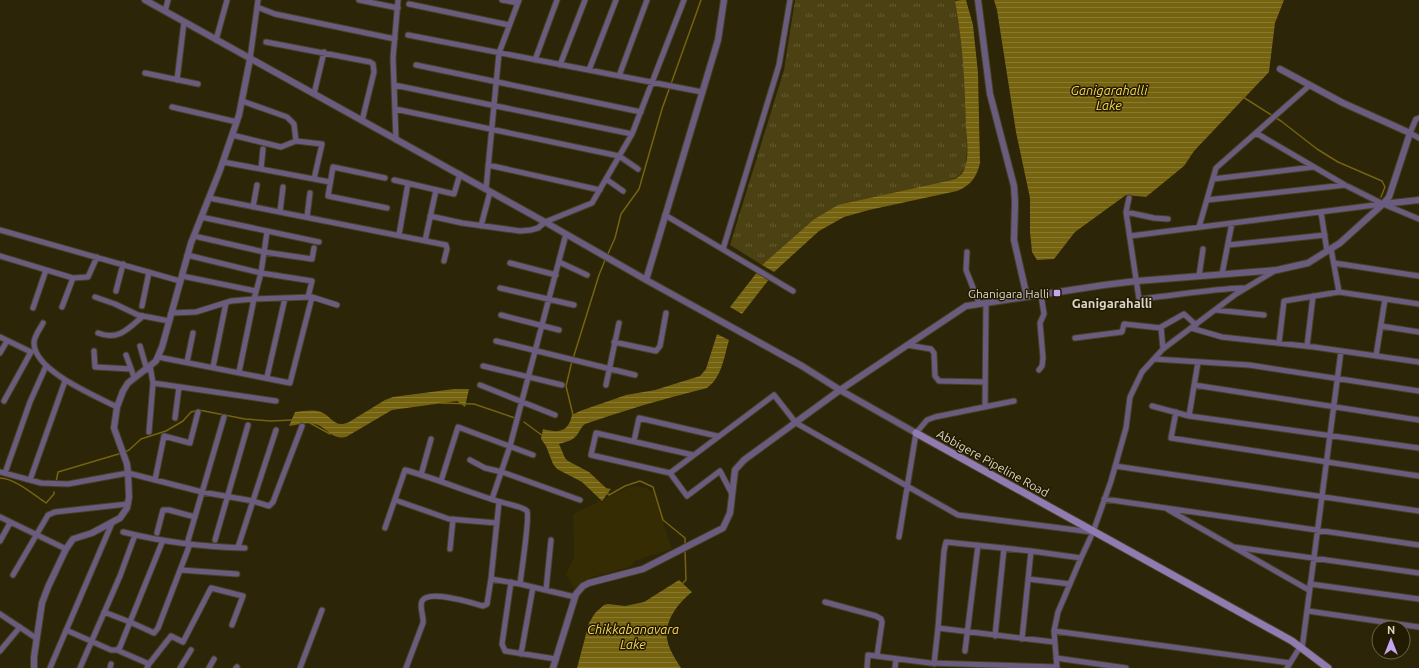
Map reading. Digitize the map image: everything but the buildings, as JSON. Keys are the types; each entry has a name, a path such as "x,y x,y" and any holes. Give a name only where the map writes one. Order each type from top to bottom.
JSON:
{"main road":[{"name":"Abbigere Pipeline Road","path":"916,433 1292,641 1328,668"}],"street":[{"name":"Abbigere Pipeline Road","path":"147,0 250,59 460,174 646,280 802,366 840,390 916,433"},
{"path":"165,11 168,0"},
{"path":"216,40 227,0"},
{"path":"34,668 36,638 42,603 66,549 73,539 92,534 120,518 128,504 128,473 122,449 114,428 117,407 123,391 128,383 156,361 162,347 187,256 237,122 250,59 258,0"},
{"path":"360,0 398,8"},
{"path":"396,140 393,58 398,0"},
{"path":"481,226 488,190 488,165 499,53 518,2 502,0"},
{"path":"535,60 557,0"},
{"path":"560,65 585,0"},
{"path":"589,70 616,0"},
{"path":"618,76 647,0"},
{"path":"430,216 481,226 520,231 538,228 545,222 592,203 632,134 684,0"},
{"path":"646,280 718,40 724,0"},
{"path":"723,249 779,65 790,0"},
{"path":"978,0 990,94 1014,186 1014,240 1027,297"},
{"path":"408,4 510,25"},
{"path":"257,7 275,14 395,39"},
{"path":"177,80 184,22"},
{"path":"408,35 702,92"},
{"path":"266,42 324,52 370,62 373,64 374,72 362,121"},
{"path":"314,94 324,52"},
{"path":"416,65 641,112"},
{"path":"1280,69 1343,103 1419,136"},
{"path":"145,73 198,84"},
{"path":"394,85 632,134"},
{"path":"1199,227 1216,168 1310,85"},
{"path":"242,100 287,117 294,124 296,141"},
{"path":"172,107 237,122"},
{"path":"395,109 619,156 638,169"},
{"path":"553,668 575,597 583,586 589,583 643,569 723,528 730,513 735,470 738,465 840,390 966,306 1137,281 1277,270 1308,263 1340,243 1389,197 1410,133 1416,119 1419,118"},
{"path":"1256,133 1345,185 1419,220"},
{"path":"232,136 281,147 296,141 322,144 314,179"},
{"path":"261,169 263,149"},
{"path":"223,162 330,182"},
{"path":"488,165 600,190"},
{"path":"385,178 333,167 328,196 387,208"},
{"path":"1213,178 1314,167"},
{"path":"394,180 454,194 460,174"},
{"path":"606,179 623,191"},
{"path":"399,235 408,183"},
{"path":"253,207 257,185"},
{"path":"1207,200 1345,185"},
{"path":"280,212 283,187"},
{"path":"424,240 436,190"},
{"path":"307,217 310,193"},
{"path":"209,198 446,245 447,249 444,261"},
{"path":"1129,198 1126,212 1139,299 1246,288"},
{"path":"1130,236 1419,200"},
{"path":"1126,212 1154,218 1168,219"},
{"path":"1321,212 1325,235 1334,263 1339,292"},
{"path":"665,216 793,291"},
{"path":"201,217 319,242"},
{"path":"1222,274 1232,223"},
{"path":"0,230 149,272 181,279 256,291"},
{"path":"239,372 261,273 267,232"},
{"path":"492,499 502,472 530,377 566,234"},
{"path":"1228,246 1325,235"},
{"path":"194,236 264,252 312,259 314,248"},
{"path":"1199,276 1203,249"},
{"path":"967,252 966,270 979,304"},
{"path":"0,256 73,278 88,277 97,257"},
{"path":"158,357 267,377 290,383 310,297 312,281 261,273 187,256"},
{"path":"559,262 587,275"},
{"path":"1334,263 1419,276"},
{"path":"116,291 123,264"},
{"path":"510,264 556,274"},
{"path":"33,308 46,270"},
{"path":"867,668 868,655 896,659 921,665 934,664 1057,668 1054,631 1058,612 1093,532 1126,428 1130,397 1142,372 1163,349 1236,294 1277,270"},
{"path":"142,306 149,272"},
{"path":"62,308 73,278"},
{"path":"500,288 574,305"},
{"path":"1279,343 1284,301 1339,292 1419,304"},
{"path":"1039,370 1042,366 1043,358 1040,323 1044,314 1041,295"},
{"path":"1307,346 1313,296"},
{"path":"95,297 143,316 169,322"},
{"path":"171,313 196,312 226,303 254,299 310,297 337,305"},
{"path":"267,377 285,298"},
{"path":"1376,356 1385,299"},
{"path":"985,407 986,302"},
{"path":"213,367 226,303"},
{"path":"1216,310 1264,315"},
{"path":"614,342 656,351 660,346 666,314"},
{"path":"1163,349 1161,326 1184,314 1194,327 1222,336 1307,346 1419,362"},
{"path":"501,315 558,330"},
{"path":"98,333 106,336 116,336 131,327 143,316"},
{"path":"606,385 608,368 619,322"},
{"path":"43,323 34,341 36,351 46,366 65,381 117,407"},
{"path":"1075,338 1122,332 1124,324 1161,328"},
{"path":"1381,326 1419,332"},
{"path":"187,362 193,333"},
{"path":"0,337 32,352 4,401"},
{"path":"0,353 7,340"},
{"path":"496,341 635,375"},
{"path":"140,346 153,383 149,432"},
{"path":"907,346 932,349 934,353 935,376 938,381 985,382"},
{"path":"94,351 95,367 131,369"},
{"path":"1054,631 1288,666 1301,648 1341,351"},
{"path":"126,355 134,377"},
{"path":"1154,359 1249,365 1338,380 1419,391"},
{"path":"1189,416 1198,362"},
{"path":"46,366 30,402 3,472 41,483 68,484 128,473 202,492 253,501 269,506 272,505 302,426"},
{"path":"483,366 562,385"},
{"path":"30,480 65,381"},
{"path":"153,383 276,401"},
{"path":"480,385 555,415"},
{"path":"1194,385 1419,420"},
{"path":"175,418 180,387"},
{"path":"670,473 717,436 774,395 796,423 958,515 1093,532"},
{"path":"899,537 916,433 928,420 1014,401"},
{"path":"1152,406 1189,416 1419,448"},
{"path":"155,480 164,436 190,443 198,412"},
{"path":"1176,412 1171,438 1326,463 1419,476"},
{"path":"104,612 154,633 158,628 181,570 224,417"},
{"path":"634,442 640,418 717,436"},
{"path":"215,540 248,425"},
{"path":"441,481 458,427 532,455"},
{"path":"238,547 276,430"},
{"path":"693,455 596,433 591,455 670,473 686,496 720,471 732,494"},
{"path":"421,475 431,439"},
{"path":"470,460 485,468 502,472 580,500"},
{"path":"1115,466 1419,511"},
{"path":"385,528 405,470 499,502 523,508 527,512 527,526 520,584"},
{"path":"1104,499 1419,545"},
{"path":"395,500 452,520 497,523"},
{"path":"406,668 423,623 421,605 422,601 426,597 436,596 483,606 487,604 499,502"},
{"path":"13,575 48,515 55,512 128,504"},
{"path":"1164,508 1310,587 1419,599"},
{"path":"157,533 163,510 169,510 195,517"},
{"path":"0,517 66,549"},
{"path":"450,549 452,520"},
{"path":"0,541 10,523"},
{"path":"50,668 112,523"},
{"path":"123,532 189,544 245,548"},
{"path":"80,668 120,576 135,535"},
{"path":"117,650 120,647 163,540"},
{"path":"546,590 551,540"},
{"path":"934,664 946,542 1081,558"},
{"path":"965,651 978,545"},
{"path":"1234,547 1419,573"},
{"path":"995,636 1004,548"},
{"path":"1022,638 1031,551"},
{"path":"181,570 237,574"},
{"path":"491,579 511,582 575,597"},
{"path":"1028,579 1070,584"},
{"path":"511,582 502,644 505,651 556,659"},
{"path":"521,654 533,587"},
{"path":"66,630 111,650 117,650 148,666 171,636 183,642 211,588 243,596 232,626"},
{"path":"825,602 881,618 882,622 877,656"},
{"path":"300,668 322,610"},
{"path":"1308,611 1419,627"},
{"path":"0,614 36,638"},
{"path":"0,651 20,627"},
{"path":"938,628 1054,642"},
{"path":"180,668 191,650"},
{"path":"1056,658 1126,668"},
{"path":"209,668 214,659"},
{"path":"895,668 896,659"}],"shaded area":[{"path":"636,486 646,488 653,492 672,549 634,561 631,567 592,577 575,589 566,575 574,556 573,514 629,487"}],"green space":[{"path":"795,0 955,0 961,30 965,70 966,167 959,176 952,180 813,220 762,265 730,245 784,70"}],"water":[{"path":"966,0 973,25 978,73 980,163 975,177 969,184 957,191 869,210 844,217 819,231 774,272 762,265 813,220 838,205 952,180 963,172 967,158 965,96 960,33 955,1"},
{"name":"Ganigarahalli Lake","path":"994,0 1284,0 1275,23 1269,72 1194,151 1184,166 1146,197 1126,195 1075,232 1054,259 1037,260 1032,252 1030,232 1030,198 1016,132 997,10"},
{"path":"758,271 770,278 742,314 730,307"},
{"path":"717,334 729,340 719,372 707,388 646,404 585,424 573,439 559,444 565,458 568,461 589,472 606,488 611,489 602,501 582,482 557,469 541,439 543,429 553,431 562,430 568,425 572,415 580,411 626,395 655,390 700,376 706,369"},
{"path":"454,389 469,389 465,407 457,401 392,410 346,437 337,437 312,423 289,426 295,412 308,410 318,411 325,414 336,423 344,424 385,400 393,397"},
{"name":"Chikkabanavara Lake","path":"679,580 692,592 672,614 667,628 667,636 673,656 681,668 577,668 589,623 595,613 604,605 625,606 644,602"}],"waterway":[{"path":"607,256 615,238 621,214 639,189 662,109 701,0"},
{"path":"1243,97 1281,121 1317,149 1338,162 1382,181 1385,187 1381,197"},
{"path":"573,415 566,386 571,365 605,260"},
{"path":"441,403 474,404 515,418"},
{"path":"125,452 141,439 166,431 183,421 191,412 199,410 245,419 271,421 292,420"},
{"path":"524,422 543,436"},
{"path":"310,423 330,434"},
{"path":"56,482 58,472 122,453"},
{"path":"0,478 18,484 46,503 54,492"},
{"path":"606,492 609,495 625,486 640,481 653,487 663,520 685,538 685,545"},
{"path":"681,585 686,580 685,550"}],"place":[{"name":"Ghanigara Halli","path":"1057,293"}],"district":[{"name":"Ganigarahalli","path":"1112,303"}]}
